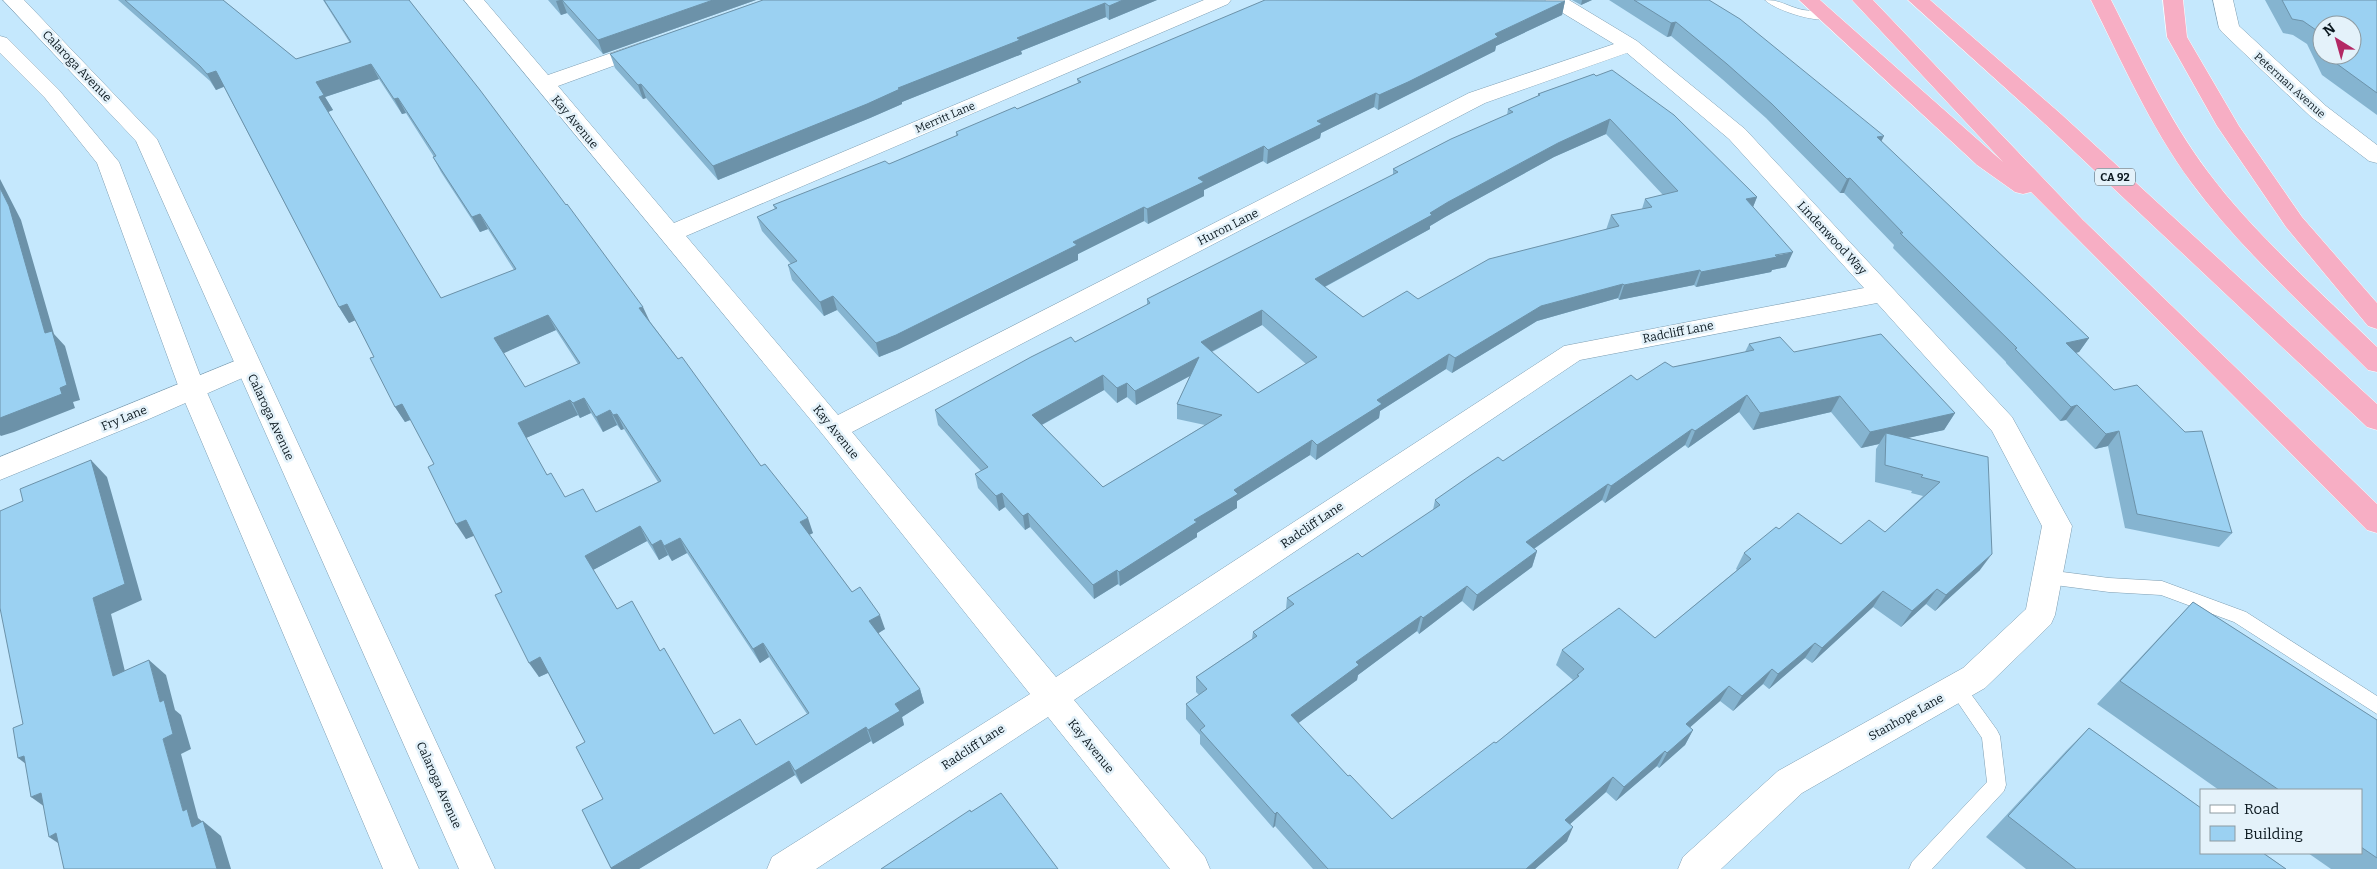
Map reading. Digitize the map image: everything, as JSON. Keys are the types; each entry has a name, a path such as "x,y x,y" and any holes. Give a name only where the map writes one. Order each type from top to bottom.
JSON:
{"highway":[{"path":"1809,0 1985,160 2075,225"},
{"path":"1862,0 2075,225 2377,522"},
{"name":"CA 92","path":"1918,0 2053,119 2377,420"},
{"path":"2101,0 2160,118 2200,178 2253,239 2377,363"},
{"path":"2173,0 2178,38 2228,126 2294,222 2377,320"}],"street":[{"name":"Calaroga Avenue","path":"13,0 146,140 477,869"},
{"name":"Kay Avenue","path":"474,0 834,429 1192,869"},
{"name":"Merritt Lane","path":"670,234 1221,0"},
{"name":"Lindenwood Way","path":"1555,0 1630,45 1738,134 2002,424 2057,526"},
{"name":"Peterman Avenue","path":"2223,0 2228,28 2318,111 2377,156"},
{"path":"543,84 663,41"},
{"path":"0,42 52,94 108,162 192,388 401,869"},
{"name":"Huron Lane","path":"834,429 1478,98 1630,45"},
{"name":"Radcliff Lane","path":"785,869 1051,697 1573,352 1883,293"},
{"name":"Fry Lane","path":"0,469 247,365"},
{"name":"Stanhope Lane","path":"1696,869 1790,782 1974,678 2040,615 2057,526"}],"lane":[{"path":"1770,0 1796,12 1828,17"},
{"path":"2047,576 2110,585 2162,588 2240,617 2377,706"},
{"path":"1919,869 1997,785 1991,736 1957,688"}],"building":[{"path":"125,0 223,0 296,59 351,42 324,0 409,0 567,204 643,307 639,308 678,359 682,357 761,466 765,464 808,518 800,522 852,592 860,587 880,615 869,621 920,689 895,704 900,711 868,730 866,727 795,771 789,761 611,868 582,810 603,799 576,747 585,742 540,657 529,663 495,595 502,592 466,520 456,524 428,467 434,464 402,404 395,407 370,358 374,357 347,304 339,307 216,71 207,74","holes":["371,64 394,99 398,98 436,156 433,157 472,217 480,214 516,269 441,298 319,97 324,95 316,82","548,315 580,363 525,387 494,338","584,398 596,417 610,410 613,415 617,414 661,481 596,512 583,489 565,497 551,473 547,475 518,423 570,400 573,403","640,526 652,545 661,540 664,546 680,538 753,649 763,643 809,713 756,745 740,719 714,734 664,648 660,651 632,601 617,609 585,556"]},
{"path":"562,0 713,0 598,40"},
{"path":"763,0 1123,0 1109,6 1105,3 1017,38 1020,40 898,88 900,89 867,104 713,166 641,84 638,85 610,54"},
{"path":"1265,0 1565,1 1495,34 1498,37 1408,82 1379,95 1376,93 1317,121 1322,124 1268,150 1264,146 1198,178 1204,182 1147,209 1144,207 1073,242 1077,245 896,335 876,343 833,296 820,302 788,265 797,261 757,217 777,208 773,205 885,161 889,164 958,135 956,132 1081,82 1077,79"},
{"path":"1634,0 1709,0 1740,19 1884,136 1877,137 2089,338 2066,343 2114,390 2137,385 2185,432 2202,431 2232,533 2137,514 2119,431 2106,434 2077,405 2071,407 2015,349 2017,348 1900,233 1903,233 1850,178 1847,179 1772,104 1676,22 1671,23"},
{"path":"2282,0 2377,0 2377,93 2338,65 2362,65 2362,15 2312,15 2312,27 2303,21 2292,19"},
{"path":"1612,70 1674,115 1757,197 1746,199 1793,252 1701,272 1700,270 1623,284 1541,306 1455,358 1449,354 1377,400 1382,404 1317,445 1312,440 1234,490 1238,494 1194,520 1197,522 1119,572 1117,570 1093,585 1028,513 1023,516 1002,493 996,496 975,474 988,467 935,410 1071,337 1075,342 1150,303 1147,299 1398,172 1393,169 1451,139 1513,112 1508,109 1540,95 1538,94 1594,74 1596,76","holes":["1610,119 1678,191 1645,199 1652,207 1611,215 1619,226 1489,259 1418,299 1407,291 1363,317 1315,279 1432,215 1430,213 1448,202 1558,143","1262,310 1317,357 1258,393 1201,342","1199,357 1177,404 1222,415 1103,487 1032,415 1103,375 1117,388 1127,383 1135,391"]},
{"path":"0,188 9,206 45,333 52,331 67,385 60,388 62,394 0,418"},
{"path":"1881,334 1955,413 1870,432 1840,396 1760,413 1747,395 1695,431 1692,429 1611,486 1608,484 1526,542 1537,551 1477,595 1467,586 1423,618 1421,616 1356,662 1359,665 1291,715 1348,776 1350,775 1392,819 1494,742 1496,743 1579,676 1577,675 1584,669 1562,650 1619,608 1655,638 1751,559 1744,553 1776,527 1779,529 1798,513 1841,544 1869,520 1885,532 1940,482 1921,477 1923,475 1885,465 1886,433 1988,457 1992,554 1946,595 1937,589 1912,611 1883,591 1822,648 1815,643 1778,674 1772,669 1742,696 1729,686 1686,724 1693,730 1667,753 1665,751 1624,787 1613,777 1565,820 1573,827 1526,869 1328,869 1277,812 1275,814 1200,730 1205,726 1186,704 1207,689 1196,677 1257,636 1253,632 1294,604 1287,598 1358,553 1362,557 1440,505 1435,500 1471,475 1498,457 1503,461 1631,375 1637,380 1665,362 1673,367 1754,350 1749,344 1780,337 1794,352"},
{"path":"91,460 125,584 93,598 113,676 149,660 160,702 164,700 173,734 163,739 183,811 187,809 192,827 203,821 217,869 64,869 56,833 49,837 41,793 31,797 24,756 18,758 13,728 23,724 0,608 0,511 23,501 20,489"},
{"path":"2193,602 2377,720 2377,858 2362,848 2362,789 2278,789 2120,681"},
{"path":"2089,728 2200,807 2200,854 2264,854 2286,869 2076,869 2008,816"},
{"path":"1001,793 1058,869 881,869 970,810 971,812"}]}
